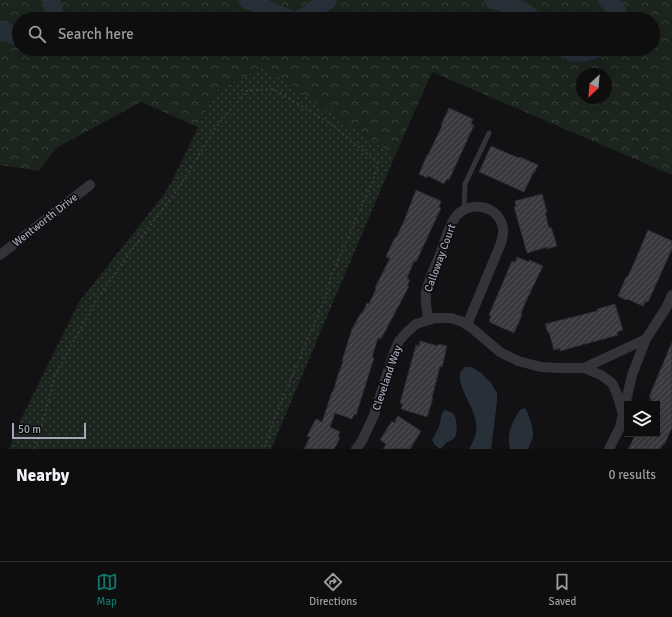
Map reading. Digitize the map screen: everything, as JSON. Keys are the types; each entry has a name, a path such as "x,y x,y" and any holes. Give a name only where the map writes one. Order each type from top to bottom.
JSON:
{"street":[{"name":"Wentworth Drive","path":"0,255 90,185"},
{"path":"464,210 471,207 487,209 498,217 503,232 502,243 467,325"},
{"name":"Calloway Court","path":"428,320 426,297 430,280 452,224 458,215 464,210"},
{"path":"609,449 620,427 632,376 646,339 666,308 672,295"},
{"name":"Cleveland Way","path":"356,449 362,441 374,415 394,352 399,341 416,324 435,318 451,318 467,325 500,352 518,361 541,367 584,368 601,375 612,384 617,394 623,414"},
{"name":"Cleveland Way","path":"584,368 646,339"}],"lane":[{"path":"464,210 465,184 489,133"}],"path":[{"path":"34,449 38,440 55,376 97,300 131,251 180,186 216,127 246,91 273,89 331,124 378,163 374,178 332,274 325,299 276,414 264,449"}],"green space":[{"path":"0,0 672,0 672,175 432,72 395,156 263,67 215,92 198,127 141,102 56,148 39,171 0,165"},
{"path":"263,67 395,156 271,449 9,449 18,425 79,302 162,197 172,181 215,92"}],"shaded area":[{"path":"465,367 472,367 481,373 491,383 497,393 491,449 469,449 475,436 476,426 475,416 460,380 460,372"},
{"path":"525,408 532,426 533,438 528,449 510,449 510,428 520,410"},
{"path":"445,410 454,415 457,432 454,438 440,449 432,440 439,427 442,413"}],"building":[{"path":"449,108 473,119 471,124 474,125 449,180 447,179 444,184 428,176 427,178 419,174"},
{"path":"491,146 538,165 524,192 479,172"},
{"path":"416,190 441,201 439,207 441,208 407,278 410,280 407,285 409,286 381,339 378,338 372,357 374,358 356,415 354,414 352,419 335,413 330,427 340,432 338,437 340,438 334,449 304,449 310,437 307,436 316,419 322,422 343,362 342,361 352,329 367,303 369,304 376,289 375,288 390,258 386,257 404,221"},
{"path":"542,194 547,212 545,212 549,228 551,227 557,246 547,249 547,247 527,253 514,207 516,206 515,201"},
{"path":"648,230 672,241 672,249 648,302 646,301 643,306 618,296"},
{"path":"517,257 543,266 525,303 521,314 522,315 514,333 489,322 491,316 489,315 512,261 515,262"},
{"path":"615,304 623,330 617,332 618,335 560,351 560,348 554,350 545,324 597,311 597,309"},
{"path":"420,341 438,346 438,344 447,346 442,367 440,366 427,417 401,409 403,404 400,403 416,345 419,346"},
{"path":"672,342 672,428 664,445 663,444 660,449 628,449 634,437 660,437 660,401 650,401 651,398 649,397"},
{"path":"398,416 421,431 410,449 383,449 386,444 380,440 392,421 394,423"}],"waterway":[{"path":"51,0 54,12"},
{"path":"248,0 273,12"},
{"path":"312,12 328,0"},
{"path":"493,0 514,6 524,12"},
{"path":"607,0 617,12"},
{"path":"0,30 12,34"}]}
